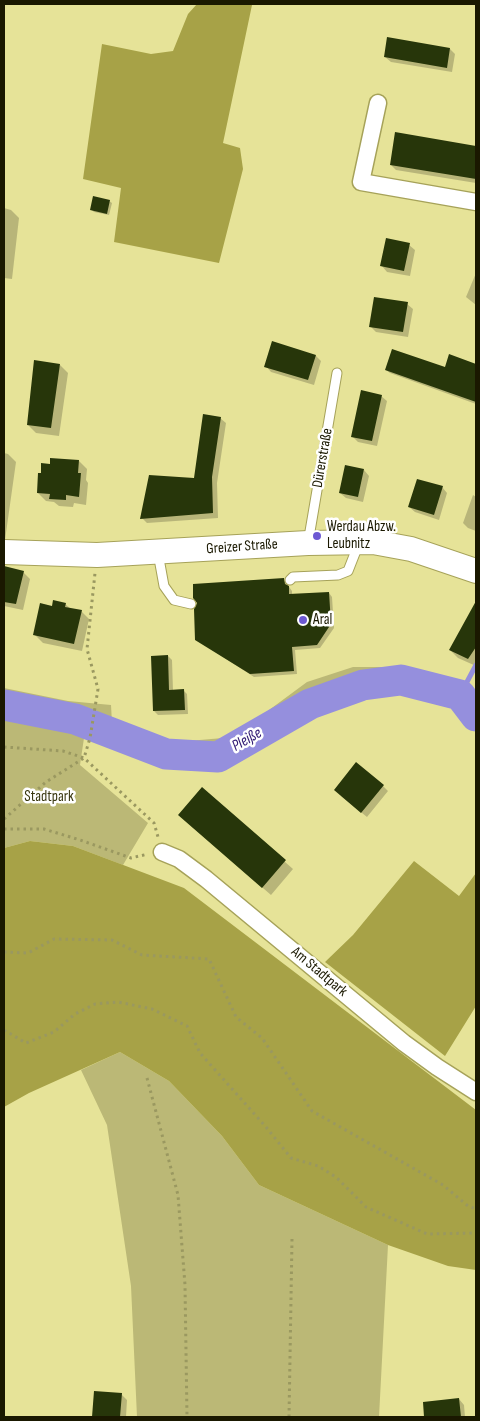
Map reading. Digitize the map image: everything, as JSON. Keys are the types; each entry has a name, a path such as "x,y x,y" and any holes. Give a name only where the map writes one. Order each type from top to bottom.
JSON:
{"street":[{"path":"378,103 361,182 476,202"},
{"name":"Greizer Straße","path":"4,552 97,555 308,543 372,542 411,550 476,571"},
{"name":"Am Stadtpark","path":"162,852 179,859 206,879 404,1043 476,1092"}],"lane":[{"name":"Dürerstraße","path":"308,543 338,373"},
{"path":"290,580 293,577 338,575 348,571 359,542"},
{"path":"158,553 164,586 174,600 191,604"}],"path":[{"path":"4,819 46,782 84,758 90,738 98,689 87,648 97,555"},
{"path":"4,747 63,751 84,758 154,823 162,852 131,858 44,829 4,830"},
{"path":"4,952 28,953 54,939 112,940 142,955 210,958 236,1017 262,1038 312,1111 443,1184 468,1206 476,1209"},
{"path":"4,1030 26,1043 54,1032 75,1014 95,1004 118,1002 152,1009 187,1026 200,1053 291,1158 318,1166 336,1178 366,1207 427,1234 476,1233"},
{"path":"147,1078 178,1196 184,1285 187,1417"},
{"path":"289,1417 292,1239"}],"green space":[{"name":"Stadtpark","path":"353,667 402,667 436,675 461,684 476,704 476,730 448,702 408,691 377,691 330,706 274,738 236,763 193,765 145,757 102,739 84,738 80,765 148,823 123,865 73,846 30,841 4,848 4,688 68,701 111,705 112,723 153,738 188,741 223,738 265,713 307,682"},
{"path":"120,1052 169,1081 222,1136 259,1185 388,1245 379,1417 137,1417 131,1286 107,1125 81,1070"}],"shaded area":[{"path":"197,4 252,5 223,143 240,148 243,169 219,263 114,242 121,188 83,179 102,44 151,54 173,51 188,14"},
{"path":"30,841 73,846 184,888 476,1110 476,1270 448,1266 388,1245 259,1185 222,1136 169,1081 120,1052 29,1093 4,1107 4,848"},
{"path":"414,861 459,896 476,873 476,1006 445,1056 325,962 353,935"}],"building":[{"path":"387,37 450,48 447,68 384,57"},
{"path":"395,132 476,146 476,179 390,165"},
{"path":"93,196 110,200 107,214 90,210"},
{"path":"386,238 410,243 404,271 380,266"},
{"path":"374,297 408,302 403,332 369,327"},
{"path":"272,341 316,355 308,380 264,367"},
{"path":"392,349 445,367 449,354 476,364 476,402 385,370"},
{"path":"34,360 60,364 51,428 27,425"},
{"path":"361,390 382,395 372,441 351,437"},
{"path":"203,414 221,417 212,477 213,513 140,519 149,475 194,478"},
{"path":"50,458 79,460 78,473 81,473 79,497 66,495 66,500 49,499 50,494 37,493 38,473 41,473 41,463 50,464"},
{"path":"345,465 364,469 358,497 339,493"},
{"path":"417,479 443,486 434,515 408,507"},
{"path":"4,566 24,571 16,604 4,602"},
{"path":"284,578 285,584 289,586 289,594 329,592 331,624 317,645 292,647 294,671 250,674 195,640 194,609 197,603 193,598 193,584"},
{"path":"53,600 66,603 65,607 82,610 74,644 33,635 40,603 52,606"},
{"path":"476,601 476,647 468,659 449,650"},
{"path":"168,655 169,690 184,689 185,710 153,711 151,656"},
{"path":"356,762 384,785 361,813 334,790"},
{"path":"202,787 286,860 262,888 178,815"},
{"path":"94,1391 122,1393 120,1417 92,1417"},
{"path":"459,1398 461,1417 424,1417 423,1402"}],"waterway":[{"path":"460,695 476,665"},
{"name":"Pleiße","path":"4,705 75,719 166,754 218,757 310,704 363,685 401,680 460,695 476,716"}],"place":[{"name":"Werdau Abzw. Leubnitz","path":"317,536"},
{"name":"Aral","path":"303,620"}]}
